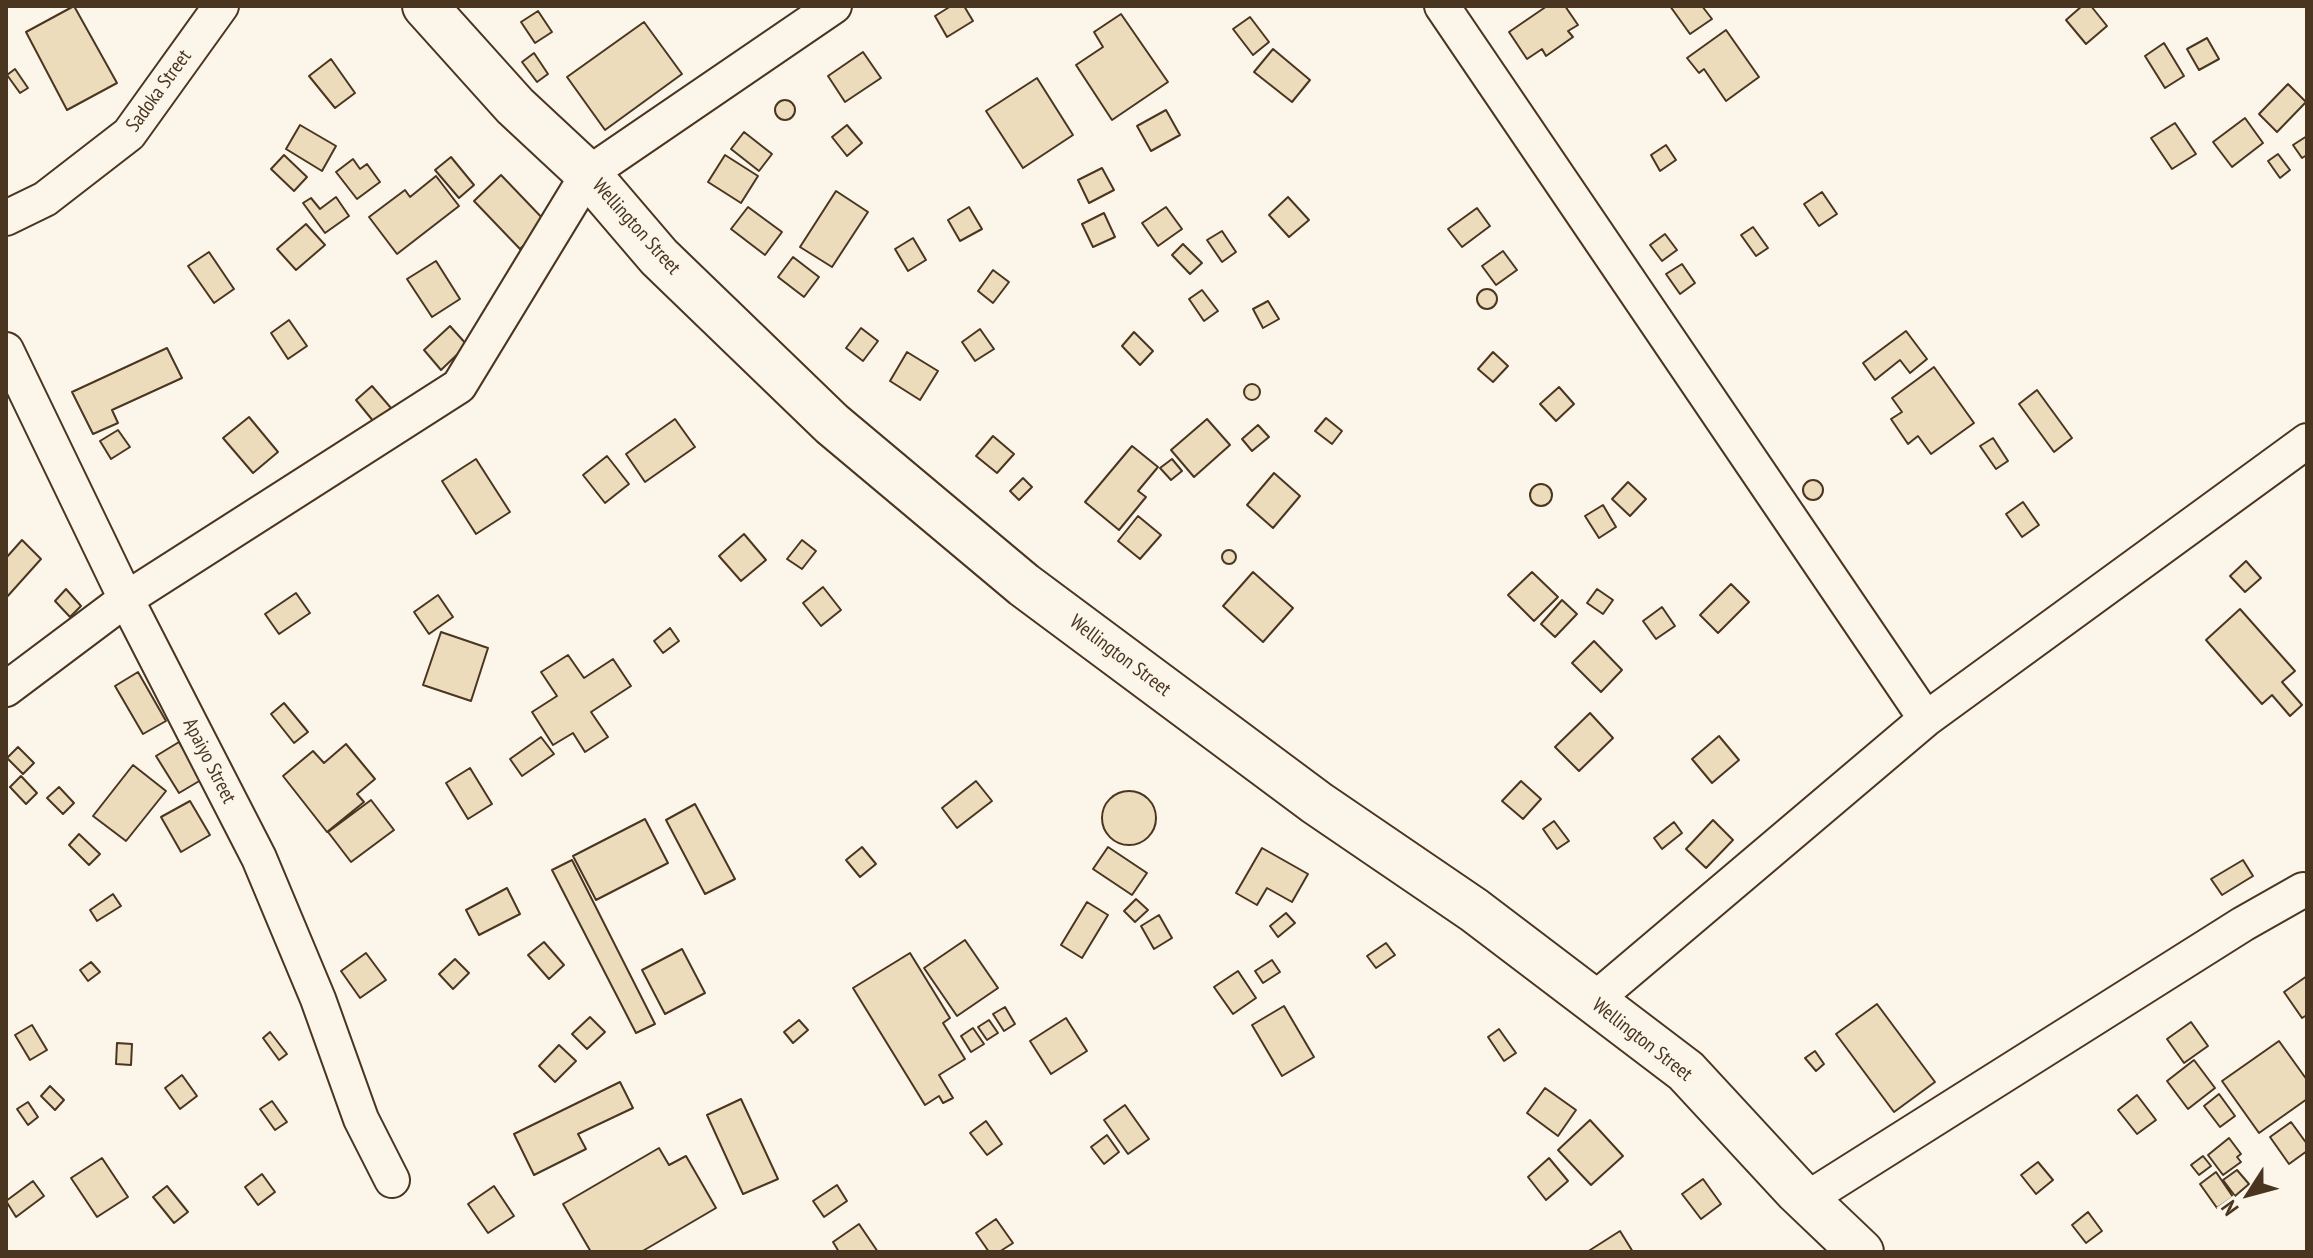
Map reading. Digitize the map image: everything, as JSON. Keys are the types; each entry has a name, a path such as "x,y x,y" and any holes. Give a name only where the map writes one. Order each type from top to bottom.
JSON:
{"main road":[{"name":"Wellington Street","path":"425,6 515,106 588,174 659,257 832,424 1024,585 1317,803 1474,910 1686,1071 1861,1252"}],"street":[{"name":"Sadoka Street","path":"6,218 45,199 129,134 221,6"},
{"path":"6,689 126,599 459,386 588,174 834,6"},
{"path":"1442,6 1926,719"},
{"name":"Apaiyo Street","path":"6,350 126,599 259,858 318,999 361,1119 392,1180"},
{"path":"1593,1001 1926,719 2307,441"},
{"path":"1807,1199 2243,924 2303,890"}],"building":[{"path":"74,6 117,83 67,110 26,32"},
{"path":"951,6 964,6 973,21 947,37 935,16"},
{"path":"1547,6 1565,6 1578,25 1568,31 1573,37 1546,56 1542,49 1527,59 1509,32"},
{"path":"1670,6 1702,6 1712,19 1690,34"},
{"path":"2082,6 2091,6 2107,26 2086,44 2066,20"},
{"path":"538,11 552,32 535,43 521,22"},
{"path":"1121,14 1168,82 1112,120 1076,65 1103,47 1094,32"},
{"path":"1250,17 1269,42 1253,55 1233,29"},
{"path":"644,22 682,74 605,130 567,77"},
{"path":"1726,30 1759,77 1726,101 1704,69 1699,73 1687,58"},
{"path":"2207,38 2219,59 2199,70 2187,49"},
{"path":"2164,43 2184,76 2165,88 2145,56"},
{"path":"1273,49 1310,80 1292,102 1254,72"},
{"path":"863,52 881,78 845,102 828,76"},
{"path":"534,53 548,74 537,82 522,62"},
{"path":"331,59 355,93 335,108 309,76"},
{"path":"15,69 28,88 20,93 7,75"},
{"path":"1037,78 1073,135 1023,168 986,111"},
{"path":"2288,84 2306,102 2277,132 2259,114"},
{"path":"785,100 792,103 795,110 792,117 785,120 778,117 775,110 778,103"},
{"path":"1166,110 1180,135 1151,151 1137,126"},
{"path":"2245,118 2263,143 2232,167 2213,142"},
{"path":"2175,123 2196,154 2172,169 2151,138"},
{"path":"300,125 336,146 322,171 286,149"},
{"path":"847,125 862,143 847,156 832,137"},
{"path":"744,132 772,154 759,171 731,149"},
{"path":"2307,136 2307,155 2302,158 2293,145"},
{"path":"1666,145 1676,160 1660,171 1651,155"},
{"path":"2278,154 2290,170 2280,178 2268,161"},
{"path":"284,155 307,177 294,191 271,169"},
{"path":"725,155 758,176 741,203 708,182"},
{"path":"451,157 474,185 459,198 435,170"},
{"path":"353,159 360,169 367,164 380,182 357,199 336,172"},
{"path":"1102,168 1114,190 1089,203 1078,180"},
{"path":"501,175 547,223 520,249 474,201"},
{"path":"436,176 459,206 397,254 369,217 405,190 410,197"},
{"path":"836,191 868,212 832,267 800,247"},
{"path":"1822,192 1837,214 1819,226 1804,204"},
{"path":"336,197 349,216 325,233 303,203 311,198 320,209"},
{"path":"1288,197 1309,220 1289,237 1269,215"},
{"path":"748,207 782,232 765,255 731,229"},
{"path":"969,207 982,229 960,241 948,220"},
{"path":"1166,207 1182,229 1158,246 1142,223"},
{"path":"1477,208 1490,226 1462,247 1448,229"},
{"path":"1104,213 1115,237 1093,247 1082,224"},
{"path":"306,224 325,245 296,270 277,249"},
{"path":"1753,227 1768,248 1756,256 1741,235"},
{"path":"1222,231 1236,252 1222,262 1207,240"},
{"path":"1665,234 1677,250 1662,261 1650,245"},
{"path":"913,238 926,260 908,271 895,249"},
{"path":"1183,244 1202,263 1190,274 1172,255"},
{"path":"1503,251 1517,270 1496,285 1482,266"},
{"path":"209,252 234,289 214,303 188,266"},
{"path":"793,257 819,277 804,297 778,277"},
{"path":"436,261 460,299 432,317 407,279"},
{"path":"1682,264 1695,283 1680,294 1666,274"},
{"path":"993,270 1009,282 993,303 978,291"},
{"path":"1487,289 1494,292 1497,299 1494,306 1487,309 1480,306 1477,299 1480,292"},
{"path":"1202,290 1218,311 1204,321 1189,299"},
{"path":"1268,301 1279,319 1263,328 1253,309"},
{"path":"289,320 307,346 288,359 271,333"},
{"path":"450,326 467,345 441,370 424,350"},
{"path":"861,328 878,341 863,361 846,348"},
{"path":"980,329 994,349 975,361 962,342"},
{"path":"1906,331 1927,359 1910,373 1900,360 1875,380 1863,363"},
{"path":"1134,332 1153,351 1140,365 1122,346"},
{"path":"167,348 182,378 112,410 118,423 93,434 72,392"},
{"path":"907,352 938,371 920,400 890,381"},
{"path":"1493,352 1508,366 1493,382 1478,369"},
{"path":"1934,367 1974,423 1931,454 1918,436 1908,444 1891,419 1902,412 1892,398"},
{"path":"1252,384 1258,386 1258,398 1252,400 1246,398 1244,392 1246,386"},
{"path":"372,386 391,408 374,422 356,400"},
{"path":"1559,387 1574,404 1556,421 1540,404"},
{"path":"2037,390 2072,438 2054,452 2019,404"},
{"path":"249,417 278,452 253,473 223,438"},
{"path":"1326,418 1342,431 1332,444 1315,431"},
{"path":"675,419 695,447 645,482 626,454"},
{"path":"1207,419 1230,445 1194,477 1171,450"},
{"path":"1258,425 1269,437 1252,451 1242,439"},
{"path":"118,430 130,447 111,459 100,441"},
{"path":"993,436 1014,454 997,473 976,456"},
{"path":"1993,438 2008,461 1996,469 1980,446"},
{"path":"1132,446 1158,467 1138,491 1146,497 1119,530 1085,502"},
{"path":"607,456 629,484 605,503 583,475"},
{"path":"476,459 510,512 476,534 442,481"},
{"path":"1172,459 1182,471 1171,480 1160,468"},
{"path":"1274,473 1300,496 1273,528 1247,505"},
{"path":"1023,478 1032,487 1019,500 1010,491"},
{"path":"1813,480 1820,483 1823,490 1820,497 1813,500 1806,497 1803,490 1806,483"},
{"path":"1628,482 1646,499 1630,516 1612,499"},
{"path":"1541,484 1549,487 1552,495 1549,503 1541,506 1533,503 1530,495 1533,487"},
{"path":"2023,502 2039,525 2022,537 2006,514"},
{"path":"1603,505 1616,527 1599,538 1585,516"},
{"path":"1138,516 1161,535 1140,559 1118,541"},
{"path":"744,534 766,560 741,581 719,556"},
{"path":"22,540 41,559 6,598 6,558"},
{"path":"802,540 816,551 802,569 787,559"},
{"path":"1229,550 1236,557 1229,564 1222,557"},
{"path":"2246,561 2261,578 2245,592 2230,576"},
{"path":"1253,572 1293,608 1263,642 1223,606"},
{"path":"1532,572 1558,597 1534,621 1508,595"},
{"path":"1731,584 1749,602 1718,633 1700,615"},
{"path":"823,587 841,610 821,626 803,603"},
{"path":"66,589 81,606 70,617 55,601"},
{"path":"1597,589 1613,600 1603,614 1587,603"},
{"path":"296,593 310,613 279,634 265,614"},
{"path":"438,595 453,617 429,634 414,612"},
{"path":"1562,600 1577,614 1555,637 1541,624"},
{"path":"1662,607 1675,626 1656,639 1643,621"},
{"path":"2240,609 2295,671 2282,682 2302,705 2290,716 2272,695 2262,704 2206,640"},
{"path":"670,628 679,641 663,653 654,641"},
{"path":"441,632 488,648 471,701 423,685"},
{"path":"1594,641 1622,670 1601,692 1572,663"},
{"path":"568,655 584,678 613,659 631,686 591,712 608,737 585,752 573,733 553,745 532,712 557,696 541,672"},
{"path":"138,672 166,721 143,734 115,686"},
{"path":"284,703 308,732 294,743 271,714"},
{"path":"1590,713 1613,738 1579,771 1555,747"},
{"path":"1719,736 1739,760 1712,783 1692,759"},
{"path":"541,737 554,754 522,776 510,759"},
{"path":"179,742 201,780 179,793 156,756"},
{"path":"346,744 375,779 357,794 364,802 327,832 283,776 313,751 324,763"},
{"path":"18,747 34,763 23,774 7,758"},
{"path":"133,765 166,791 126,841 93,816"},
{"path":"470,768 492,804 468,819 446,783"},
{"path":"21,776 37,793 26,804 10,787"},
{"path":"976,781 992,801 957,828 942,808"},
{"path":"1521,781 1541,799 1523,819 1502,801"},
{"path":"59,787 74,803 63,814 47,798"},
{"path":"1129,791 1148,799 1156,818 1148,837 1129,845 1110,837 1102,818 1110,799"},
{"path":"371,800 394,830 351,862 328,832"},
{"path":"190,801 210,835 181,852 161,817"},
{"path":"695,804 735,879 705,894 666,820"},
{"path":"645,819 668,863 596,900 573,856"},
{"path":"1713,820 1733,840 1706,868 1686,849"},
{"path":"1554,821 1569,841 1557,849 1543,829"},
{"path":"1674,822 1682,833 1662,849 1654,838"},
{"path":"79,834 100,854 89,865 69,845"},
{"path":"862,847 876,864 860,877 846,860"},
{"path":"1108,847 1147,873 1132,895 1093,869"},
{"path":"1262,848 1308,874 1292,902 1267,888 1257,905 1236,893"},
{"path":"572,860 655,1024 636,1033 552,870"},
{"path":"2243,860 2253,876 2222,895 2211,879"},
{"path":"507,888 520,914 479,935 466,910"},
{"path":"113,894 121,906 97,921 90,910"},
{"path":"1136,899 1148,910 1135,922 1124,911"},
{"path":"1087,902 1108,915 1082,958 1061,945"},
{"path":"1286,913 1295,923 1278,937 1270,926"},
{"path":"1159,915 1172,938 1154,949 1141,926"},
{"path":"965,940 998,988 957,1016 924,968"},
{"path":"544,942 564,965 549,979 528,955"},
{"path":"1386,943 1395,955 1376,968 1367,956"},
{"path":"682,949 705,993 665,1014 642,970"},
{"path":"366,953 386,980 360,998 341,971"},
{"path":"910,953 950,1018 943,1023 965,1059 939,1075 953,1098 943,1103 939,1096 925,1105 853,988"},
{"path":"455,959 469,973 453,989 439,974"},
{"path":"1272,960 1280,972 1263,983 1255,971"},
{"path":"91,962 100,972 88,981 80,970"},
{"path":"1238,971 1256,998 1233,1014 1214,987"},
{"path":"2307,976 2307,1015 2302,1018 2284,992"},
{"path":"1877,1004 1935,1082 1894,1112 1836,1034"},
{"path":"1284,1006 1314,1057 1282,1076 1252,1025"},
{"path":"1005,1007 1015,1024 1004,1031 993,1014"},
{"path":"590,1017 605,1032 587,1049 572,1034"},
{"path":"1066,1018 1087,1051 1051,1074 1030,1041"},
{"path":"799,1020 808,1030 793,1043 784,1032"},
{"path":"989,1020 998,1033 987,1040 978,1027"},
{"path":"2191,1022 2208,1046 2184,1063 2167,1039"},
{"path":"32,1025 47,1050 30,1060 15,1035"},
{"path":"973,1028 984,1044 971,1052 961,1036"},
{"path":"1499,1029 1516,1053 1504,1061 1488,1037"},
{"path":"270,1032 287,1054 279,1060 263,1038"},
{"path":"2279,1041 2307,1080 2307,1099 2259,1133 2222,1081"},
{"path":"117,1043 132,1044 131,1065 116,1064"},
{"path":"559,1045 576,1061 555,1082 539,1066"},
{"path":"1815,1051 1824,1064 1816,1071 1805,1058"},
{"path":"2194,1060 2215,1088 2188,1109 2167,1081"},
{"path":"182,1075 197,1096 180,1109 165,1088"},
{"path":"620,1082 633,1108 578,1134 586,1149 534,1175 514,1134"},
{"path":"50,1086 64,1100 55,1110 41,1096"},
{"path":"1545,1088 1576,1110 1558,1136 1527,1113"},
{"path":"2219,1094 2235,1116 2220,1127 2204,1106"},
{"path":"2137,1095 2156,1120 2137,1134 2118,1110"},
{"path":"741,1099 778,1179 743,1194 707,1115"},
{"path":"272,1101 287,1122 275,1130 260,1109"},
{"path":"28,1102 38,1117 28,1125 17,1109"},
{"path":"1125,1105 1149,1139 1128,1154 1104,1120"},
{"path":"1590,1120 1623,1156 1591,1185 1558,1150"},
{"path":"986,1121 1002,1144 987,1155 970,1133"},
{"path":"2291,1122 2307,1144 2307,1151 2289,1164 2270,1137"},
{"path":"1107,1135 1119,1152 1104,1164 1091,1147"},
{"path":"2229,1138 2241,1154 2237,1157 2241,1162 2223,1175 2208,1155"},
{"path":"659,1148 669,1165 686,1156 716,1208 641,1252 591,1252 563,1204"},
{"path":"2203,1156 2211,1166 2199,1175 2191,1165"},
{"path":"102,1158 128,1197 97,1217 71,1178"},
{"path":"1549,1158 1568,1181 1546,1200 1528,1177"},
{"path":"2038,1162 2053,1180 2036,1194 2021,1175"},
{"path":"2237,1170 2249,1184 2235,1196 2223,1180"},
{"path":"2216,1172 2233,1197 2217,1208 2200,1184"},
{"path":"262,1174 275,1192 258,1205 245,1187"},
{"path":"1703,1179 1721,1204 1701,1219 1682,1194"},
{"path":"33,1181 44,1196 16,1217 6,1201"},
{"path":"837,1185 847,1201 824,1217 813,1201"},
{"path":"167,1186 188,1212 174,1223 153,1197"},
{"path":"494,1186 514,1216 488,1233 468,1204"},
{"path":"2088,1212 2102,1231 2086,1243 2072,1225"},
{"path":"996,1219 1013,1243 999,1252 989,1252 976,1233"},
{"path":"859,1224 878,1252 839,1252 833,1242"},
{"path":"1620,1231 1633,1252 1587,1252"}]}
